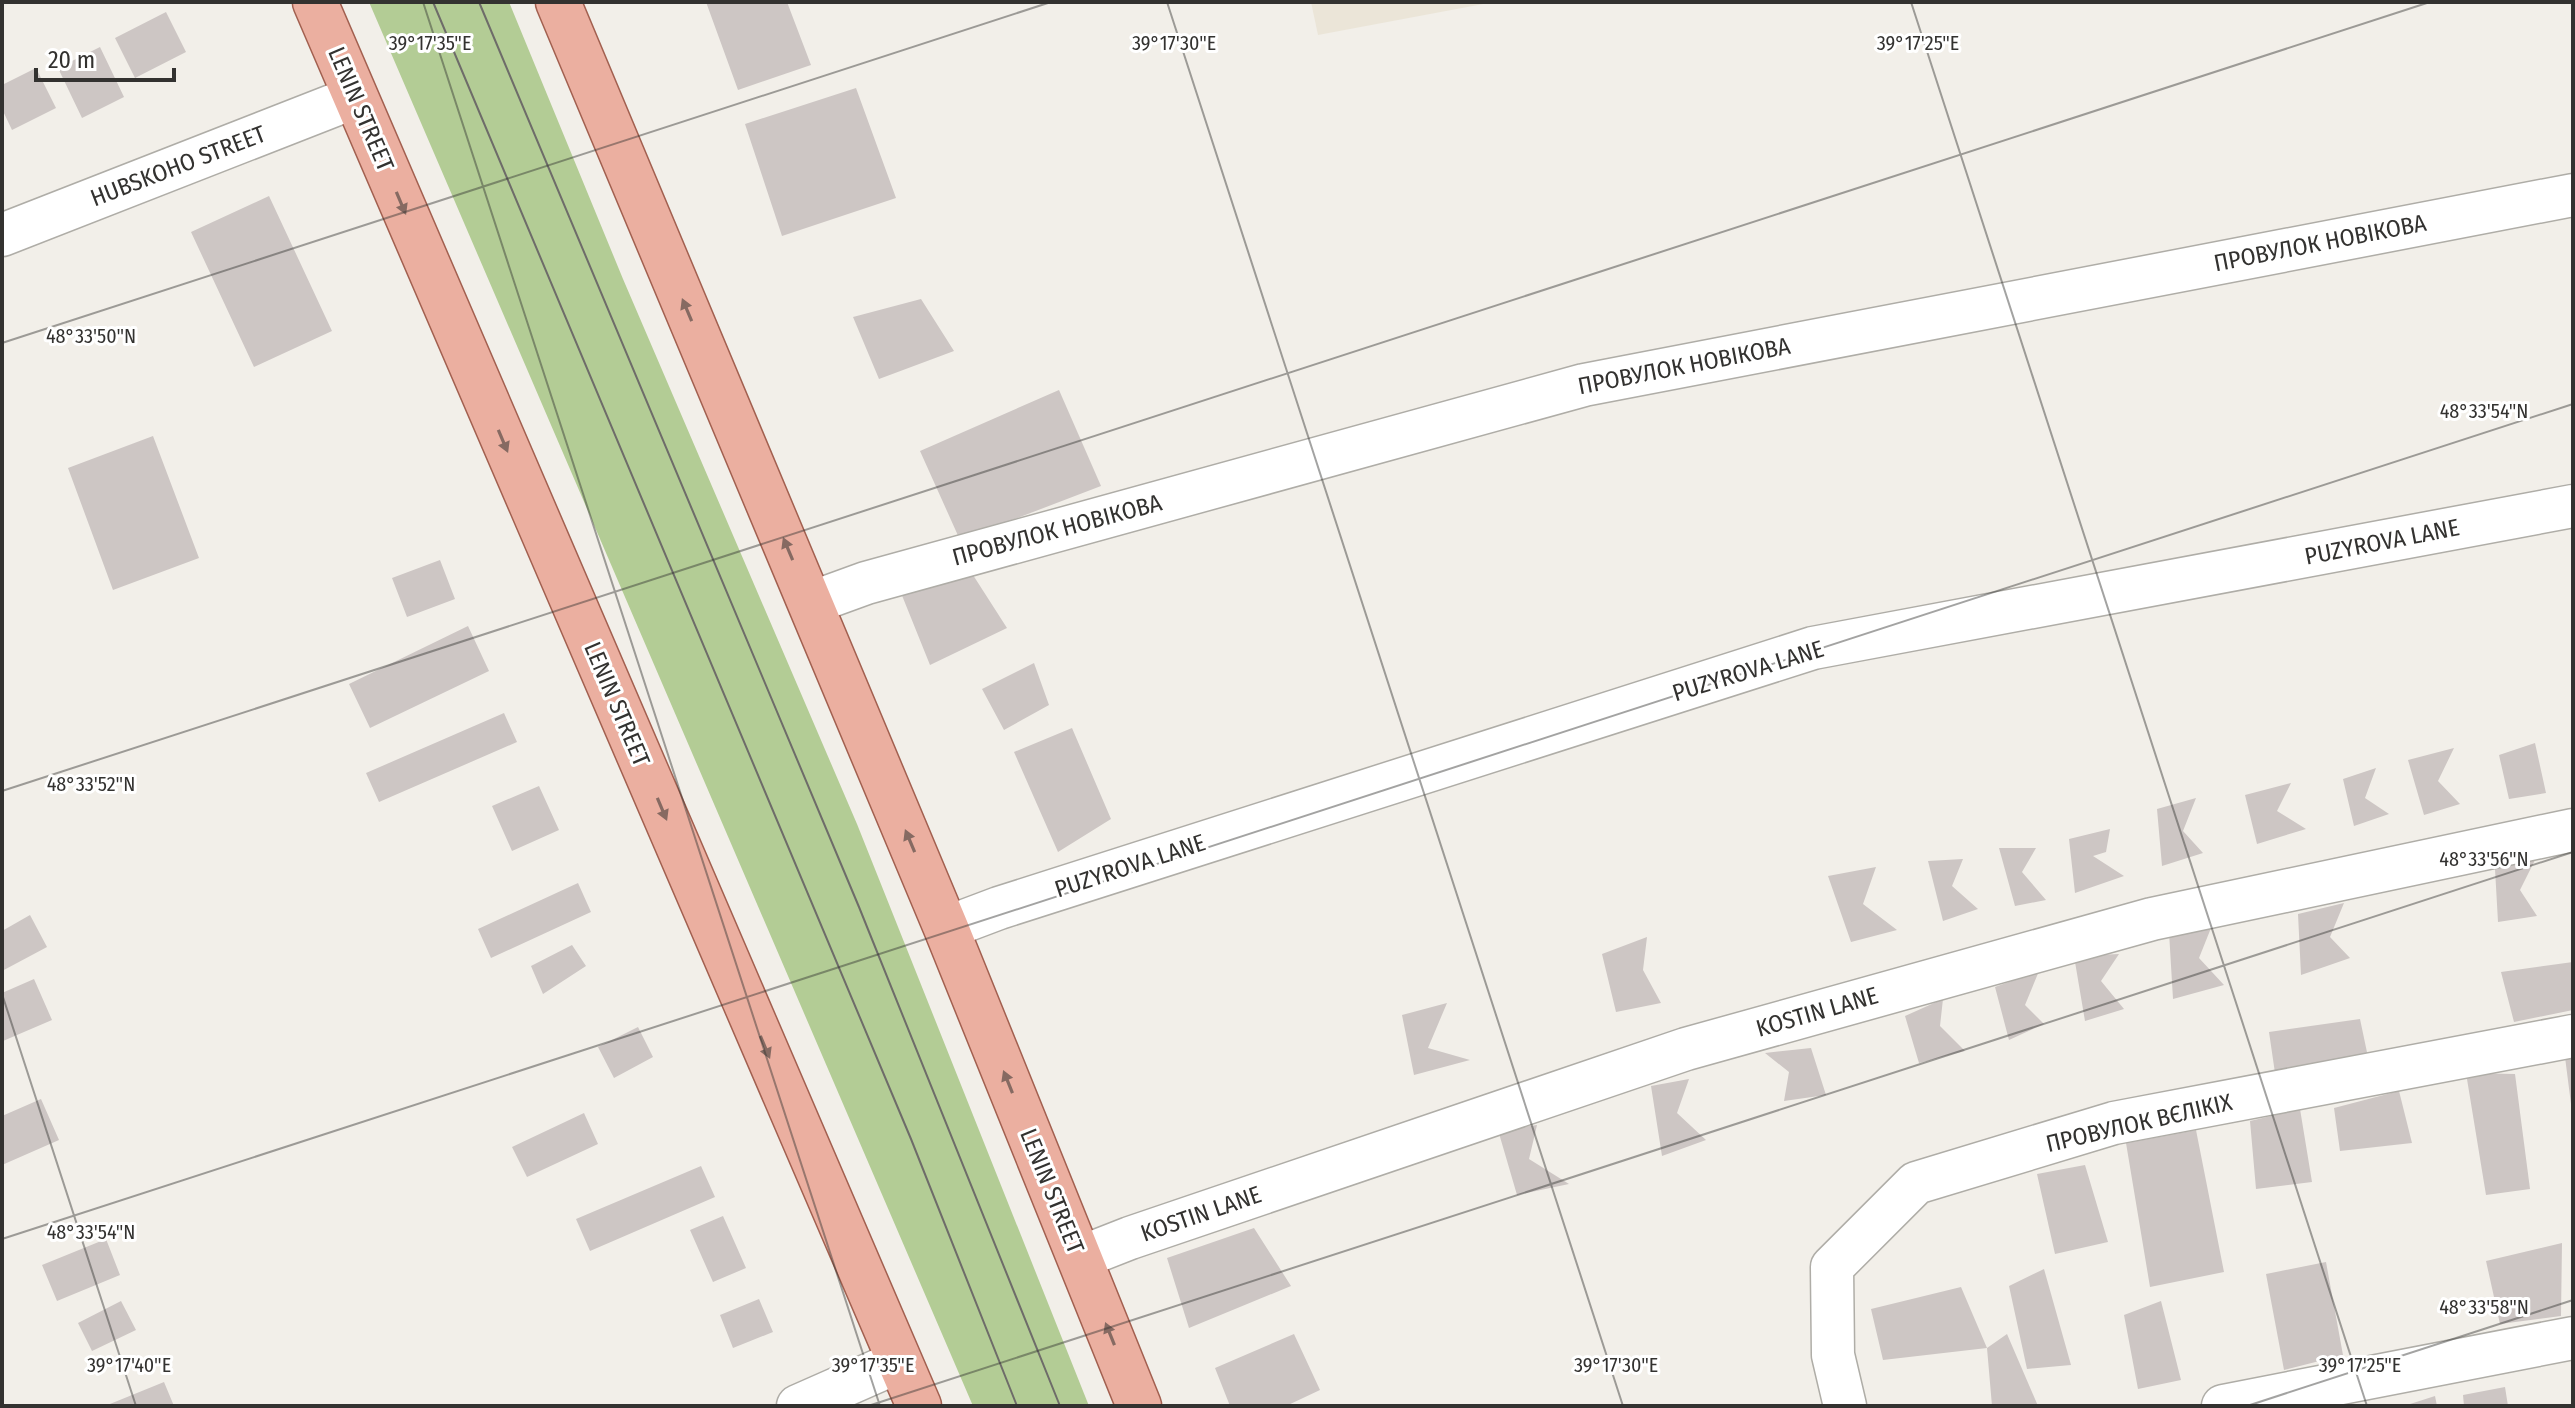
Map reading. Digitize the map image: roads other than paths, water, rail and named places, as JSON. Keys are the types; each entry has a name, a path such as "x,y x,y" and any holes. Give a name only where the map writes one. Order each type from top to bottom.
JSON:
{"main road":[{"name":"LENIN STREET","path":"315,2 919,1406"},
{"name":"LENIN STREET","path":"558,2 946,928 1139,1406"}],"street":[{"name":"HUBSKOHO STREET","path":"2,235 355,97"},
{"name":"ПРОВУЛОК НОВІКОВА","path":"811,603 866,583 1584,385 2573,195"},
{"name":"PUZYROVA LANE","path":"946,928 999,908 1813,648 2573,506"},
{"name":"KOSTIN LANE","path":"1079,1258 1686,1049 2152,919 2573,830"},
{"name":"ПРОВУЛОК ВЄЛІКІХ","path":"1845,1406 1833,1355 1832,1267 1916,1183 2114,1123 2573,1036"},
{"path":"2223,1406 2573,1338"},
{"path":"798,1406 900,1361"}],"tram line":[{"path":"433,2 911,1139 1017,1406"},
{"path":"479,2 859,907 1060,1406"}]}
